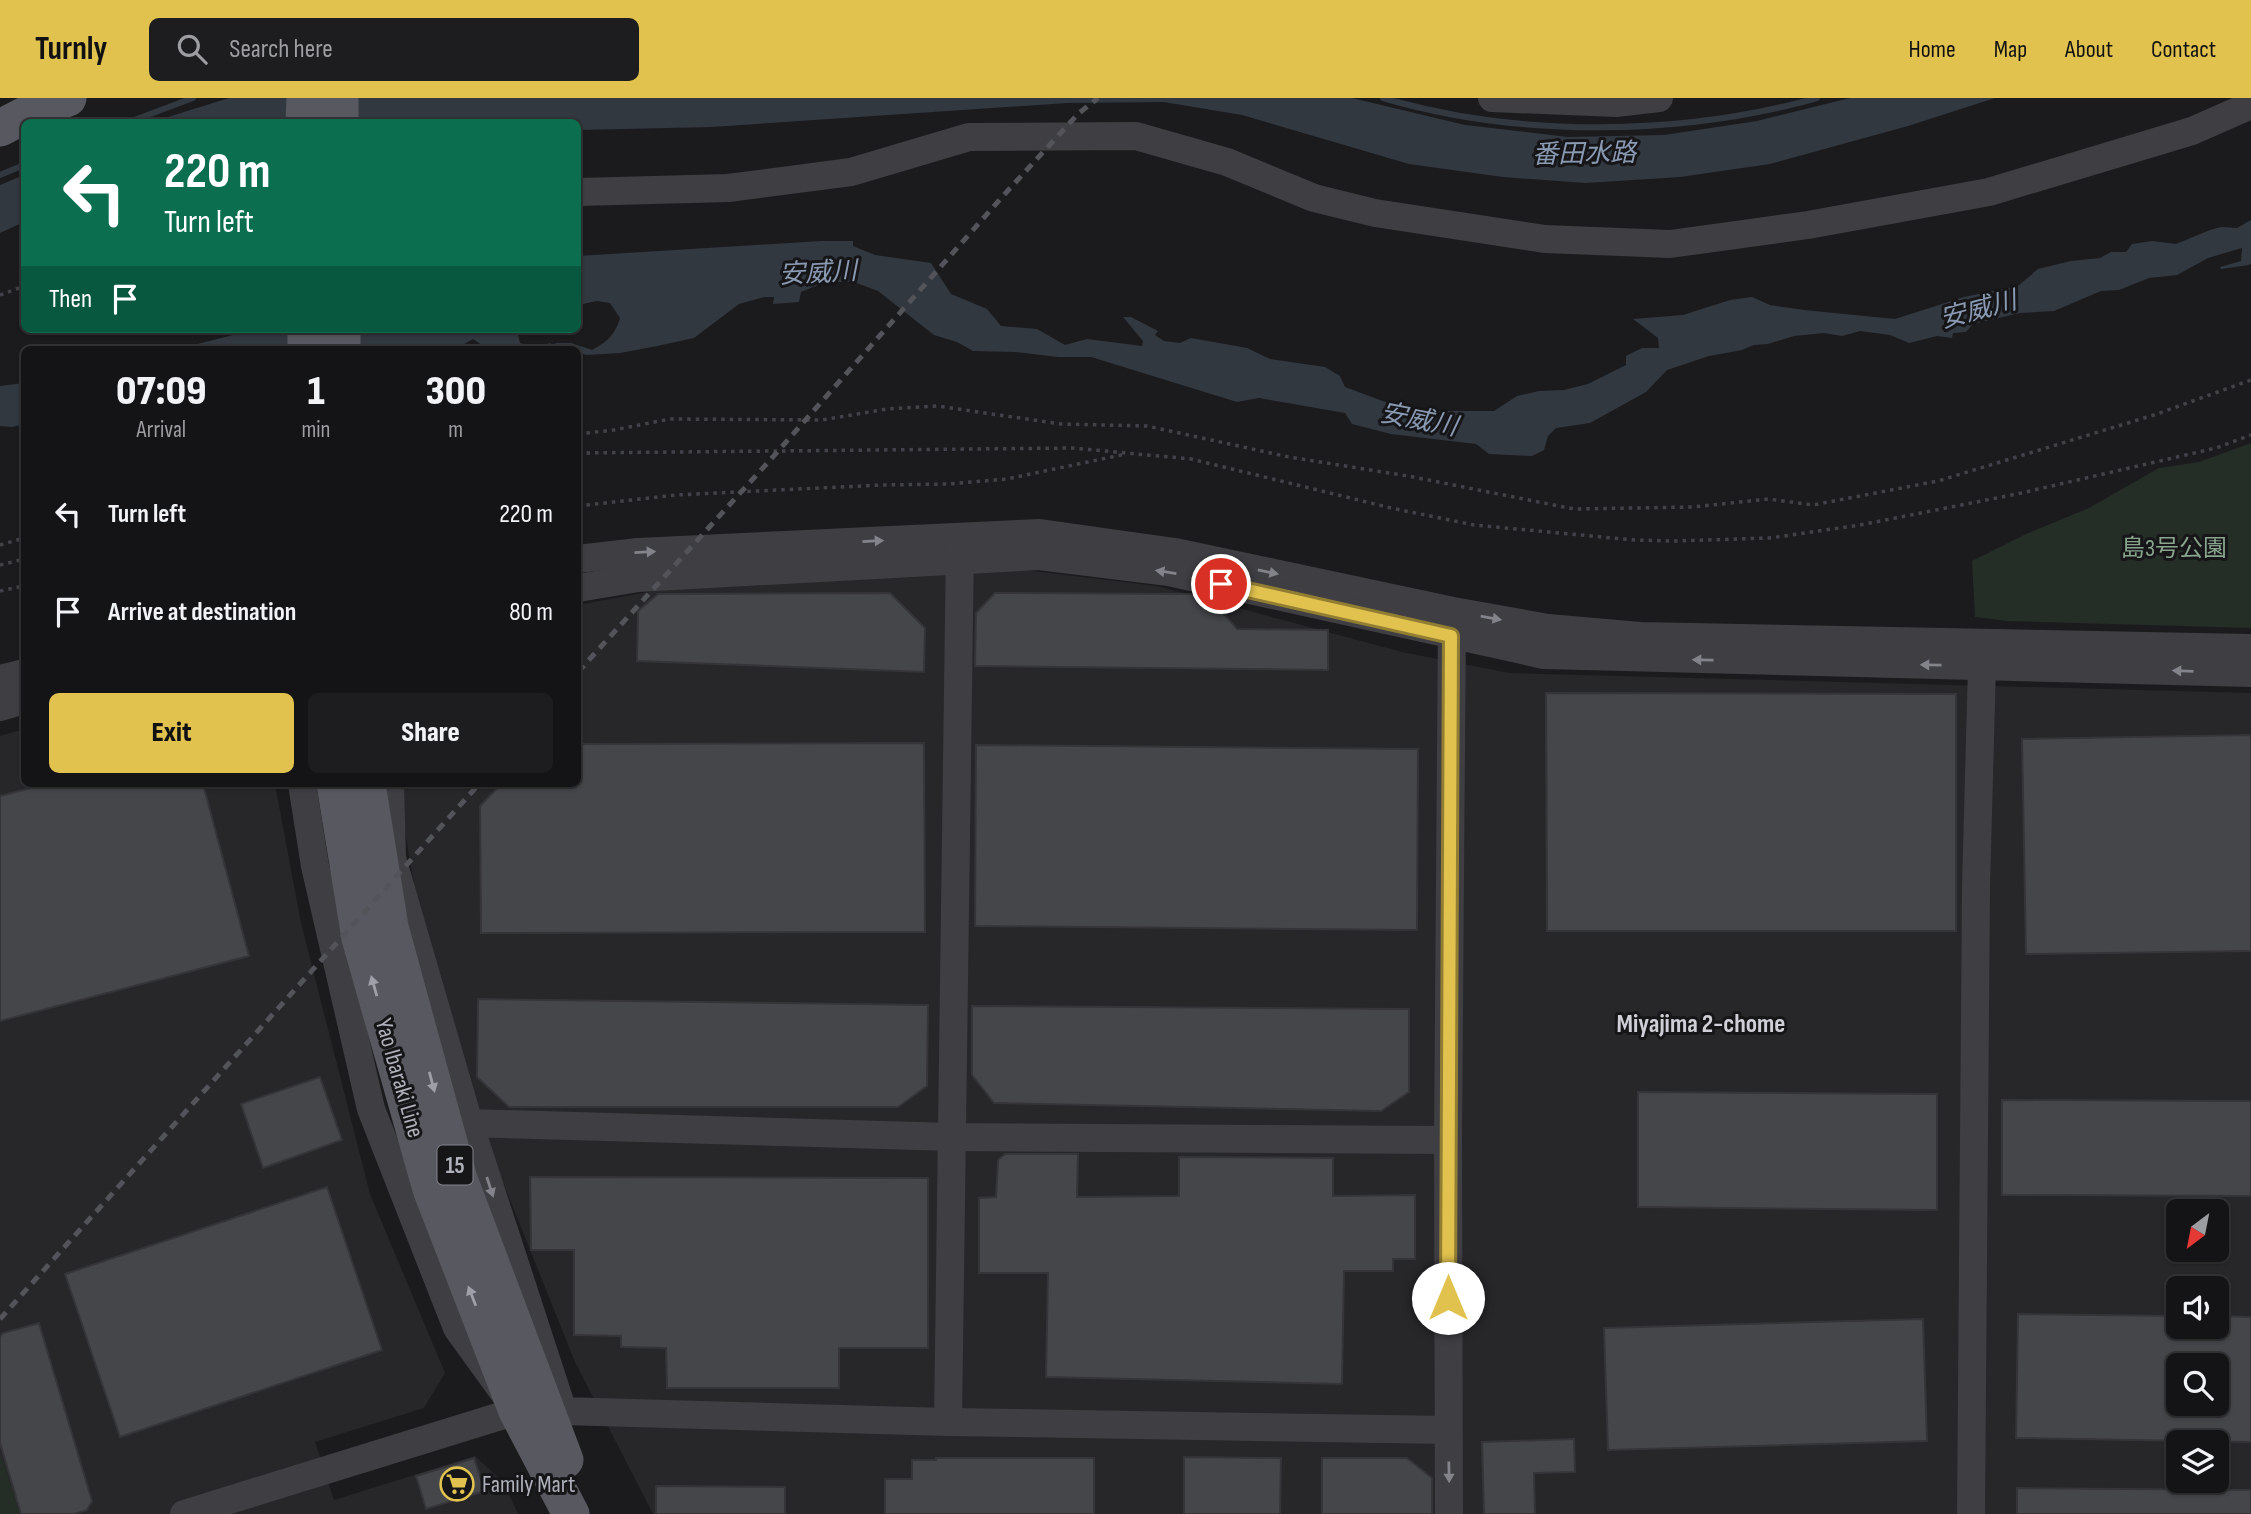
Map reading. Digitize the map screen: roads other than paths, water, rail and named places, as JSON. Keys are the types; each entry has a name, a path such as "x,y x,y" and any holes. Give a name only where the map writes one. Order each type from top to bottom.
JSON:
{"main road":[{"path":"0,128 68,98"},
{"path":"304,119 305,98"},
{"path":"340,98 340,119"},
{"name":"Yao Ibaraki Line","path":"360,792 360,938 431,1189 517,1411 579,1505"},
{"name":"Yao Ibaraki Line","path":"360,792 390,927 459,1179 579,1505"},
{"path":"497,1283 545,1359"},
{"path":"563,1411 579,1505"}],"street":[{"path":"1492,98 1616,103 1660,98"},
{"path":"581,192 728,188 851,172 969,137 1136,136 1227,162 1314,198 1375,213 1545,239 1670,244 1808,225 1989,192 2192,131 2251,105"},
{"path":"581,588 638,578 960,548 1040,533 1175,552 1452,623 1544,655 2251,673"},
{"path":"581,559 638,552 960,548"},
{"path":"948,1422 960,548"},
{"path":"1452,623 1640,636 2251,648"},
{"path":"1449,1514 1448,1140 1452,623"},
{"path":"1971,1514 1976,887 1982,666"},
{"path":"0,679 21,674"},
{"path":"0,707 21,701"},
{"path":"184,1514 517,1411 457,1328 371,1109 315,866 302,787"},
{"path":"360,792 392,858 469,1122 563,1411 948,1422 1448,1430"},
{"path":"469,1122 952,1137 1448,1140"}],"water":[{"name":"番田水路","path":"229,98 1352,98 1465,125 1568,137 1664,135 1757,121 1850,98 1995,98 1908,126 1770,164 1680,177 1586,183 1503,177 1409,164 1242,115 1164,102 1067,103 712,127 581,130 581,119 162,119"},
{"path":"21,176 21,223 0,233 0,185"},
{"name":"安威川","path":"2251,220 2249,265 2220,267 2241,261 2242,248 2208,258 2177,275 2149,278 2119,290 2101,291 2054,311 2020,313 1973,324 1966,332 1953,333 1952,338 1937,336 1909,343 1890,335 1860,331 1842,336 1824,333 1794,336 1709,356 1667,370 1646,392 1590,423 1556,428 1548,436 1544,450 1532,456 1489,454 1476,444 1391,434 1352,424 1345,413 1259,398 1237,402 1091,357 973,351 957,342 934,335 878,291 854,282 825,282 801,292 799,302 773,304 774,297 764,297 739,304 694,338 620,353 581,353 581,346 592,350 610,337 620,318 610,303 597,301 581,304 581,256 853,241 853,246 875,255 931,263 951,294 987,309 1001,326 1037,329 1065,345 1087,339 1142,346 1143,341 1123,317 1131,317 1158,331 1155,335 1164,341 1180,343 1191,338 1247,348 1270,359 1325,367 1340,376 1345,387 1388,403 1439,411 1494,411 1517,396 1588,384 1626,365 1626,356 1642,348 1659,348 1658,338 1633,319 1683,315 1730,300 1752,297 1770,305 1895,319 1964,297 2018,286 2038,269 2071,261 2100,258 2111,252 2126,252 2132,244 2152,241 2176,244 2221,227 2237,228"},
{"path":"520,333 518,335 520,343 529,346 483,346 473,339 461,346 190,346 233,335"},
{"path":"554,343 571,343 580,346"},
{"path":"21,383 21,425 0,426 0,386"}],"waterway":[{"path":"137,119 193,98"},
{"name":"番田水路","path":"1383,98 1435,111 1489,120 1544,126 1600,127 1711,120 1765,111 1817,98"},
{"path":"0,175 21,166"}],"railway":[{"path":"581,669 771,459 1002,197 1078,114 1098,98"},
{"path":"0,1319 476,787"}],"place":[{"name":"Family Mart","path":"457,1484"}],"district":[{"name":"Miyajima 2-chome","path":"1701,1023"}],"park label":[{"name":"島3号公園","path":"2174,548"}]}
